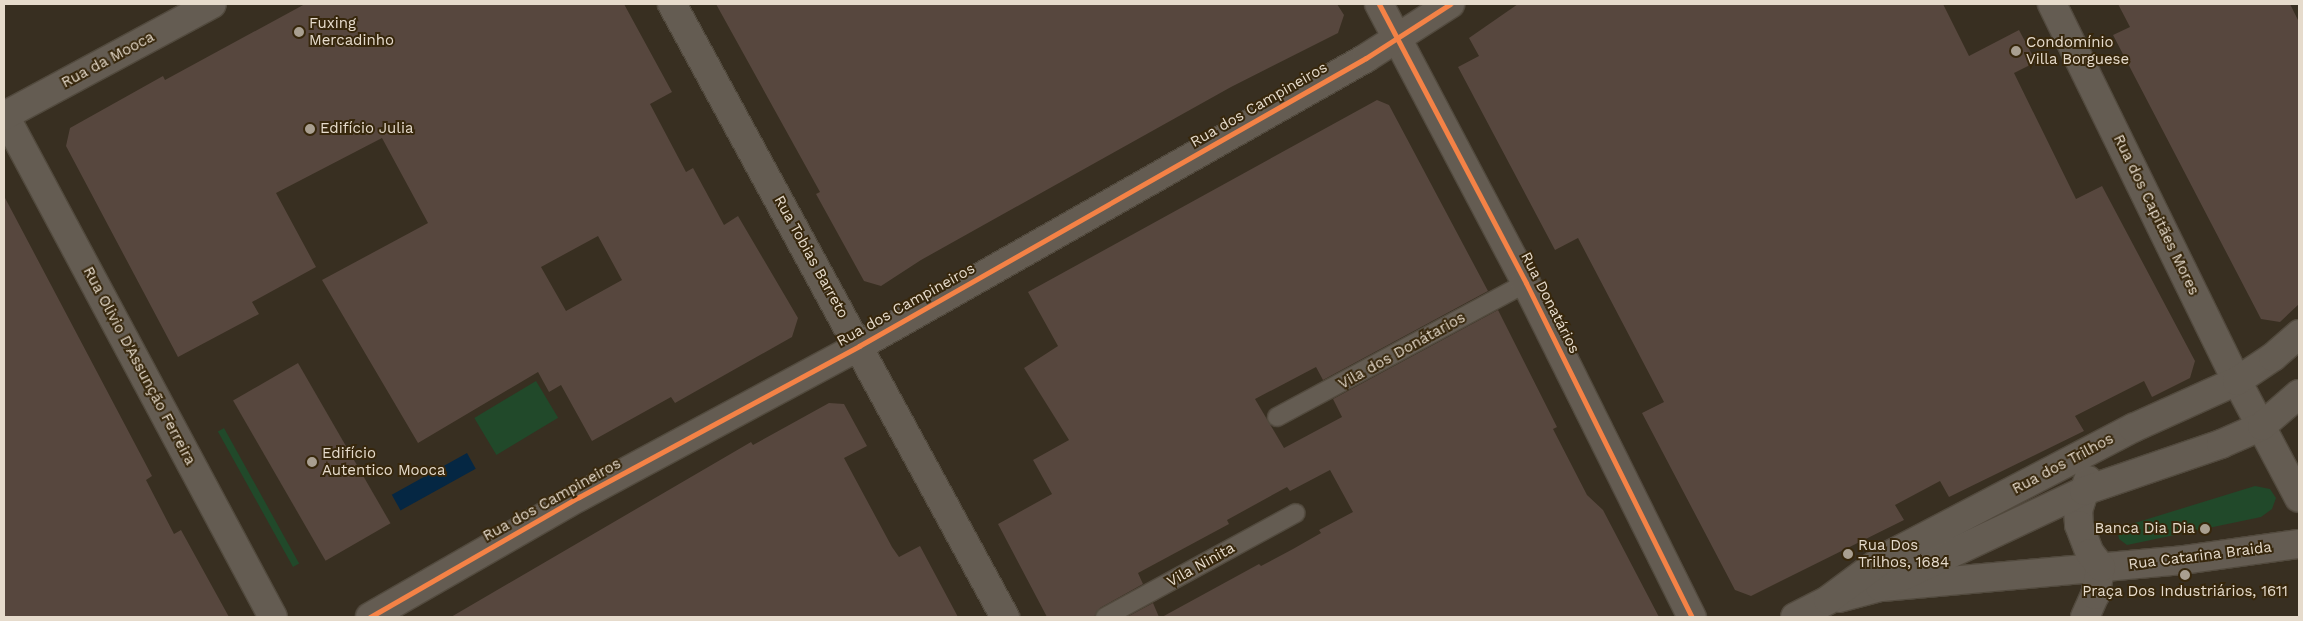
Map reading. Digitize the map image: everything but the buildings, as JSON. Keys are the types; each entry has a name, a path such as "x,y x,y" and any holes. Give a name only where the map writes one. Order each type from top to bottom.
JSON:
{"street":[{"name":"Rua da Mooca","path":"4,116 212,4"},
{"name":"Rua Tobias Barreto","path":"672,4 1005,617"},
{"name":"Rua Donatários","path":"1379,4 1526,284 1692,617"},
{"name":"Rua dos Campineiros","path":"370,617 579,498 859,346 1328,80 1450,4"},
{"name":"Rua dos Capitães Mores","path":"2052,4 2237,381 2299,498"},
{"name":"Rua Olivio D'Assunção Ferreira","path":"4,116 273,617"},
{"name":"Rua dos Trilhos","path":"1795,617 1828,600 1886,557 2133,428 2237,381 2273,357 2299,334"},
{"name":"Rua dos Trilhos","path":"1880,588 2084,491 2221,444 2262,426 2299,394"},
{"path":"2084,617 2095,595 2101,567 2090,553 2079,525 2078,510 2091,473 2133,428"},
{"name":"Rua Catarina Braida","path":"2101,567 2183,560 2299,544"},
{"name":"Rua dos Trilhos","path":"1828,600 1880,588 2101,567"}],"lane":[{"name":"Vila dos Donátarios","path":"1277,417 1526,284"},
{"name":"Vila Ninita","path":"1105,617 1296,513"}],"green space":[{"path":"536,381 558,418 496,455 474,418"},
{"path":"224,428 299,564 293,567 218,431"},
{"path":"2255,486 2270,489 2276,498 2272,509 2261,517 2127,545 2119,539 2118,534 2125,526"}],"water":[{"path":"467,453 476,469 401,510 392,495"}],"cycle path":[{"path":"1379,4 1526,283 1692,617"},
{"path":"370,617 579,497 859,346 1366,58 1450,4"}],"place":[{"name":"Fuxing Mercadinho","path":"299,32"},
{"name":"Condomínio Villa Borguese","path":"2016,51"},
{"name":"Edifício Julia","path":"310,129"},
{"name":"Edifício Autentico Mooca","path":"312,462"},
{"name":"Banca Dia Dia","path":"2205,529"},
{"name":"Rua Dos Trilhos, 1684","path":"1848,554"},
{"name":"Praça Dos Industriários, 1611","path":"2185,575"}]}
